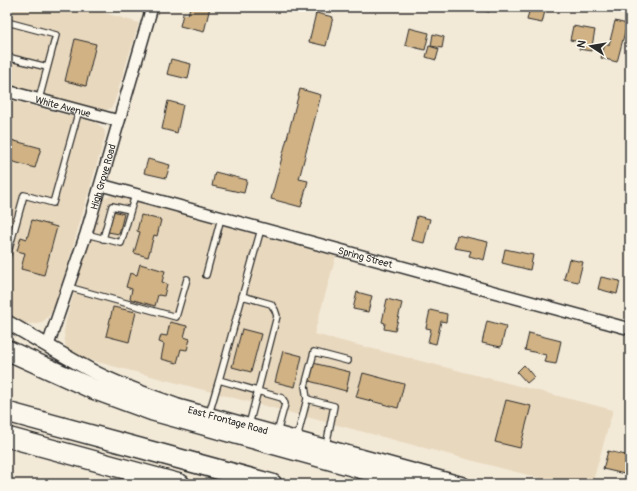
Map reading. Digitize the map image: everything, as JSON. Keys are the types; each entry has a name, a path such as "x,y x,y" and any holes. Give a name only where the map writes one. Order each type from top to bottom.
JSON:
{"highway":[{"path":"7,350 93,389 153,411 417,484"},
{"path":"7,412 272,484"},
{"path":"7,437 180,484"}],"street":[{"name":"High Grove Road","path":"48,345 86,234 152,7"},
{"name":"White Avenue","path":"7,91 119,121"},
{"name":"Spring Street","path":"100,185 630,329"},
{"name":"East Frontage Road","path":"7,322 99,375 178,406 463,484"}],"lane":[{"path":"7,22 56,35 38,99"},
{"path":"7,57 47,67"},
{"path":"7,256 24,195 53,203 78,110"},
{"path":"86,234 121,243 135,195"},
{"path":"103,239 112,206 130,210"},
{"path":"206,275 221,218"},
{"path":"209,414 261,229"},
{"path":"68,288 176,317 186,279"},
{"path":"242,296 271,304 277,316 249,425"},
{"path":"297,438 307,400 305,386 314,352 348,361"},
{"path":"219,380 282,398 285,404 277,433"},
{"path":"307,400 334,406 326,446"}],"shaded area":[{"path":"7,7 85,7 139,23 114,103 111,108 102,112 7,87"},
{"path":"7,99 97,123 105,131 105,136 57,301 51,313 45,320 38,324 23,323 7,312"},
{"path":"112,195 336,256 314,334 613,410 592,484 562,484 71,355 66,348 65,341 64,333 66,320 101,201"}],"building":[{"path":"190,7 210,7 204,32 180,26 183,14 188,15"},
{"path":"472,7 490,7 489,12"},
{"path":"530,7 545,11 542,23 527,20"},
{"path":"316,13 333,17 326,46 309,42"},
{"path":"615,21 627,24 617,62 601,58 605,44 609,45"},
{"path":"573,26 595,30 591,51 579,49 581,42 570,40"},
{"path":"409,28 429,33 425,50 405,45"},
{"path":"433,34 444,37 442,48 431,46"},
{"path":"75,39 96,44 86,86 65,81"},
{"path":"429,46 439,49 436,60 426,57"},
{"path":"171,59 191,64 188,79 167,74"},
{"path":"300,89 321,95 299,179 308,181 301,207 271,199"},
{"path":"168,101 183,105 177,133 162,129"},
{"path":"7,139 41,148 35,168 7,160"},
{"path":"148,159 170,165 166,178 144,173"},
{"path":"215,172 247,180 244,193 212,186"},
{"path":"113,211 124,214 119,234 108,232"},
{"path":"141,215 161,220 157,236 154,235 148,257 134,253 140,232 137,231"},
{"path":"417,216 430,219 424,243 411,240"},
{"path":"32,220 57,227 44,275 21,269 25,253 17,251 21,237 27,239"},
{"path":"457,235 488,242 484,260 469,256 471,251 454,248"},
{"path":"505,249 533,255 530,270 502,263"},
{"path":"569,259 583,262 578,282 564,279"},
{"path":"140,264 165,271 162,282 167,284 164,296 158,295 155,306 130,299 132,289 126,287 130,273 137,275"},
{"path":"601,277 620,281 617,294 598,289"},
{"path":"357,292 372,296 368,312 353,309"},
{"path":"387,299 402,303 395,331 384,329 385,323 382,322"},
{"path":"113,307 136,312 129,342 106,336"},
{"path":"430,310 447,314 446,322 441,321 436,344 428,342 431,329 426,328"},
{"path":"487,321 506,326 501,347 482,343"},
{"path":"170,322 187,326 184,337 190,339 187,350 181,349 177,363 161,359 164,344 159,342 161,335 167,336"},
{"path":"242,329 261,334 251,372 232,367"},
{"path":"529,333 561,341 556,364 544,362 546,355 525,350"},
{"path":"283,351 302,356 295,387 275,382"},
{"path":"313,363 350,372 346,391 309,381"},
{"path":"524,365 534,377 527,383 517,372"},
{"path":"363,373 404,384 398,408 356,397"},
{"path":"506,400 531,406 520,448 495,442"},
{"path":"608,451 630,456 629,475 603,469"}]}
